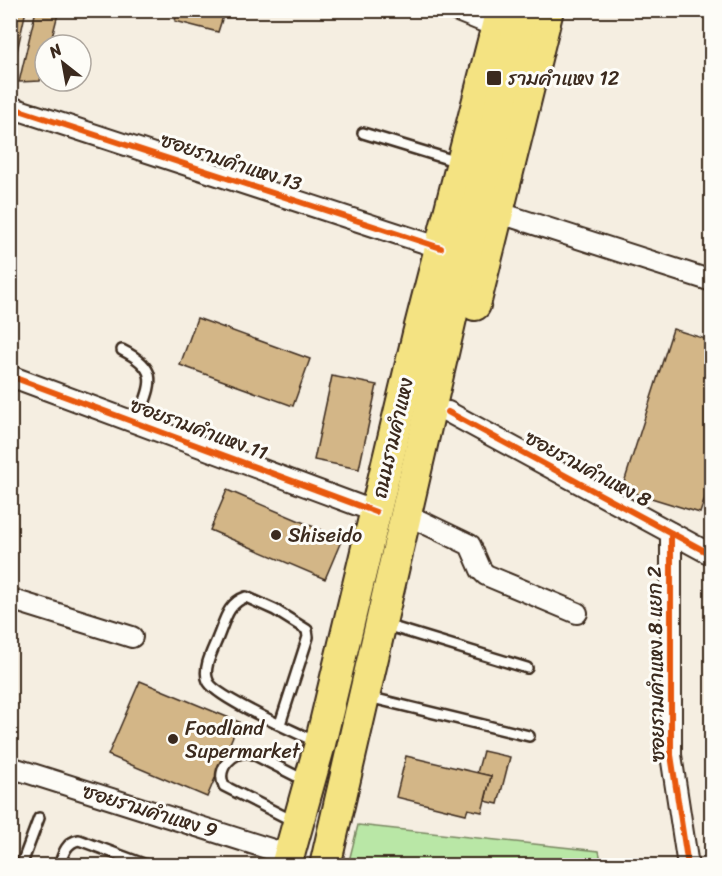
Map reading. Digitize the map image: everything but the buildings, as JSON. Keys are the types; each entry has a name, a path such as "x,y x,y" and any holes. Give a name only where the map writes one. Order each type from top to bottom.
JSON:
{"main road":[{"name":"ถนนรามคำแหง","path":"367,688 390,626 420,521 438,415 522,10"},
{"name":"ถนนรามคำแหง","path":"325,866 367,688 438,415 497,212 548,10"},
{"name":"ถนนรามคำแหง","path":"288,860 320,744 418,334 499,19"}],"street":[{"path":"455,10 499,19"},
{"name":"ซอยรามคำแหง 13","path":"10,106 441,248"},
{"path":"497,212 711,281"},
{"name":"ซอยรามคำแหง 11","path":"10,376 376,512"},
{"name":"ซอยรามคำแหง 8","path":"438,415 711,555"},
{"path":"420,521 470,545 481,570 486,575 577,613"},
{"name":"ซอยรามคำแหง 8 แยก 2","path":"671,533 671,755 688,866"},
{"path":"10,599 132,637"},
{"name":"ซอยรามคำแหง 9","path":"10,767 288,860"}],"lane":[{"path":"363,133 462,163"},
{"path":"122,350 141,361 150,372 151,380 137,424"},
{"path":"280,724 308,637 307,630 275,610 246,597 236,600 228,610 210,658 207,680 214,689 233,701 320,744"},
{"path":"390,626 527,668"},
{"path":"367,688 529,736"},
{"path":"298,823 224,786 223,770 230,759 243,752 251,753 309,783"},
{"path":"21,866 39,818"},
{"path":"59,866 66,849 74,841 79,840 149,866"}],"green space":[{"path":"358,825 599,851 602,865 348,865"}],"cycle path":[{"path":"10,107 441,248"},
{"path":"10,376 376,512"},
{"path":"448,412 712,555"},
{"path":"671,533 671,755 688,866"}],"place":[{"name":"รามคำแหง 12","path":"494,78"},
{"name":"Shiseido","path":"276,535"},
{"name":"Foodland Supermarket","path":"173,739"}]}
